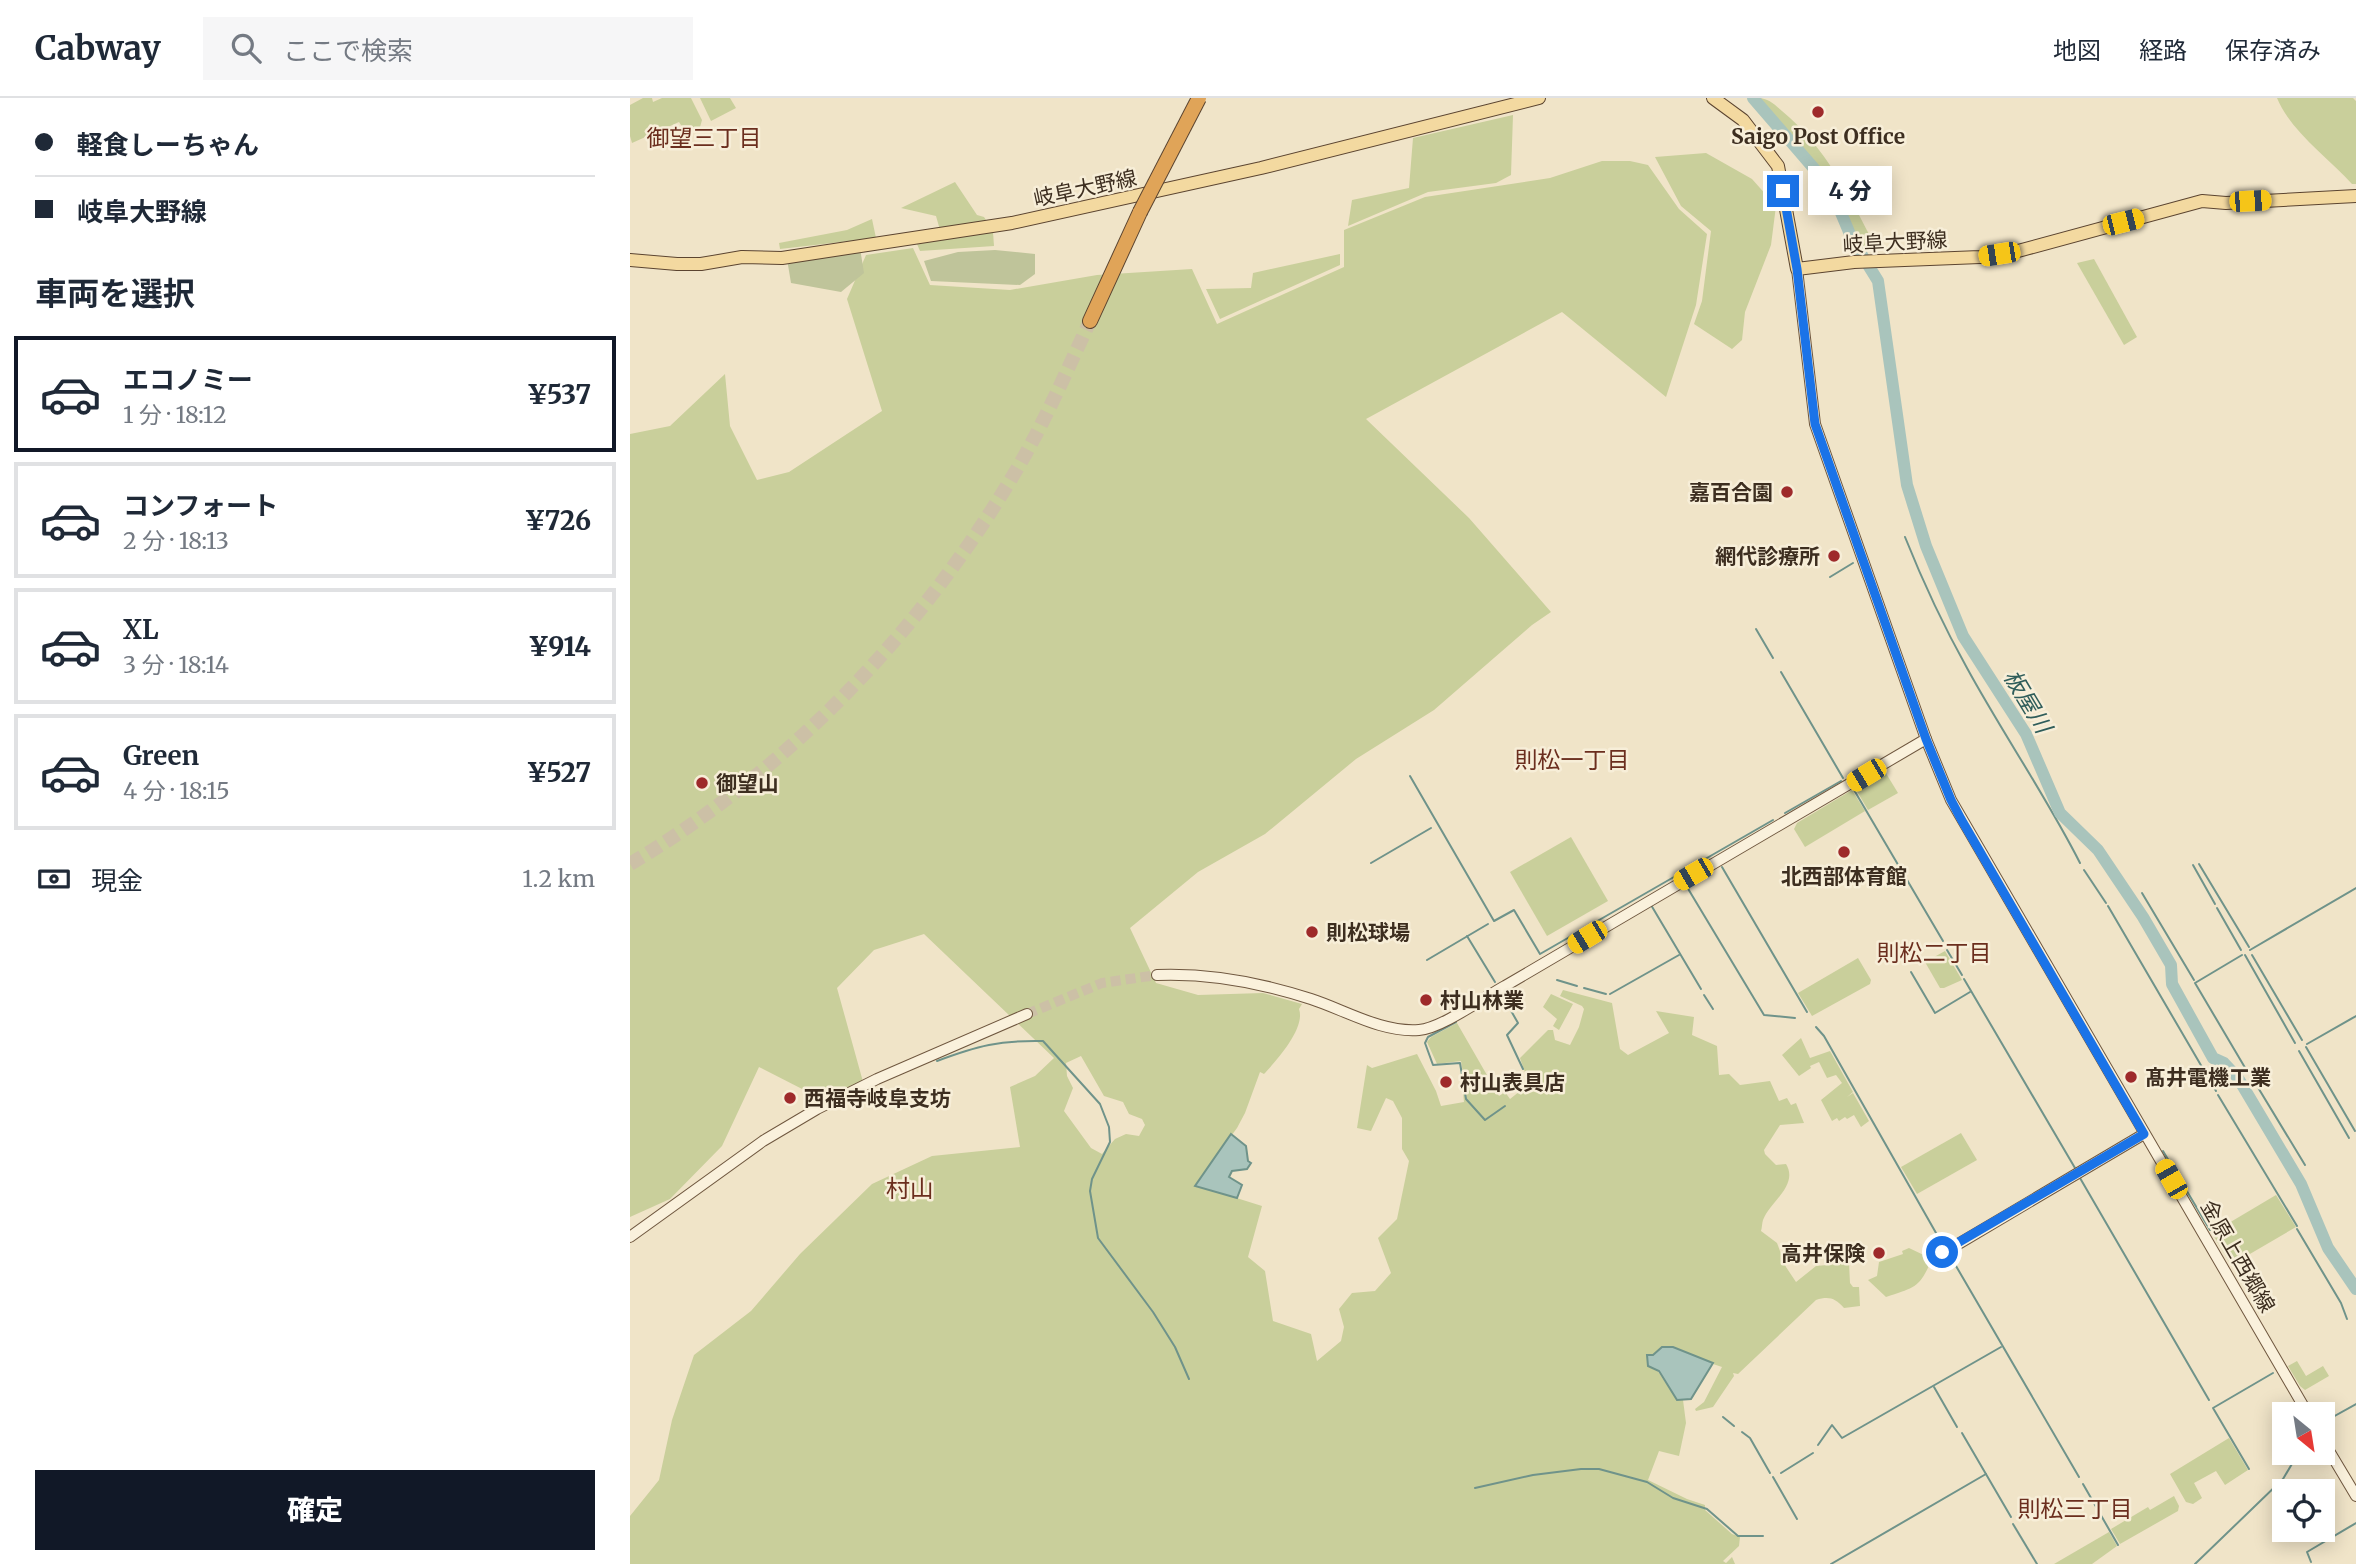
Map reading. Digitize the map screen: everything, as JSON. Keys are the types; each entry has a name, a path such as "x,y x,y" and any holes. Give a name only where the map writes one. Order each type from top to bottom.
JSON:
{"highway":[{"path":"1090,321 1140,212 1199,98"}],"main road":[{"name":"岐阜大野線","path":"630,260 701,264 741,257 782,258 1012,223 1261,168 1539,98"},
{"path":"1713,98 1743,120 1778,166 1797,269"},
{"name":"岐阜大野線","path":"1797,269 1854,262 1980,257 2018,251 2202,201 2226,203 2356,195"}],"street":[{"name":"金原上西郷線","path":"1797,269 1815,424 1926,739 1951,800 2301,1402"},
{"path":"1157,975 1210,978 1262,986 1308,998 1390,1028 1425,1029 1441,1023 1926,739"},
{"path":"630,1237 754,1147 817,1109 877,1079 1027,1014"},
{"path":"1946,1250 2144,1134"},
{"path":"2335,1461 2356,1496"}],"green space":[{"path":"643,98 652,98 653,102 662,98 691,98 702,120 700,127 687,134 679,122 632,143 630,105"},
{"path":"700,98 730,98 736,108 711,121"},
{"path":"1758,98 1774,104 1798,125 1825,157 1877,250 1860,249 1843,209 1821,171"},
{"path":"2277,98 2353,98 2356,101 2356,184 2352,184 2301,133"},
{"path":"1513,115 1511,175 1496,183 1428,192 1348,226 1352,200 1409,188 1413,138"},
{"path":"1706,153 1752,179 1776,206 1771,245 1745,312 1742,340 1732,349 1694,324 1702,301 1711,231 1681,206 1655,157"},
{"path":"1602,161 1630,161 1648,165 1679,209 1707,234 1696,305 1666,397 1562,312 1366,419 1469,518 1551,612 1532,625 1434,710 1356,759 1265,834 1198,872 1130,928 1156,983 1198,995 1263,993 1302,1004 1294,1034 1264,1074 1260,1072 1237,1128 1195,1185 1262,1206 1248,1257 1265,1271 1273,1321 1311,1334 1317,1361 1341,1341 1344,1327 1339,1309 1352,1293 1375,1291 1391,1273 1378,1238 1397,1219 1409,1161 1402,1149 1402,1118 1393,1101 1386,1098 1371,1131 1357,1128 1367,1065 1372,1068 1417,1054 1441,1106 1464,1102 1463,1092 1466,1092 1461,1061 1437,1064 1427,1042 1457,1023 1499,1096 1505,1092 1510,1099 1529,1084 1520,1058 1548,1030 1553,1030 1555,1040 1570,1045 1579,1027 1584,1009 1560,996 1563,990 1612,1003 1620,1049 1628,1055 1669,1033 1656,1011 1694,1017 1692,1035 1717,1046 1719,1075 1729,1074 1740,1085 1770,1081 1779,1101 1787,1098 1791,1105 1796,1103 1804,1123 1780,1125 1764,1150 1776,1165 1786,1164 1789,1179 1763,1220 1761,1231 1777,1243 1786,1267 1796,1282 1816,1266 1849,1263 1850,1283 1853,1287 1859,1287 1860,1306 1844,1308 1832,1299 1816,1300 1738,1374 1733,1373 1734,1376 1713,1407 1696,1411 1704,1402 1722,1367 1662,1347 1653,1355 1647,1355 1677,1400 1683,1400 1686,1423 1679,1456 1659,1451 1648,1480 1705,1505 1705,1510 1732,1534 1740,1537 1739,1546 1723,1561 1726,1563 1732,1557 1735,1564 630,1564 630,1516 659,1480 672,1420 694,1355 751,1311 800,1254 872,1184 932,1156 1020,1147 1010,1087 1035,1076 1054,1058 924,934 874,950 837,988 865,1089 845,1106 808,1092 759,1067 722,1146 670,1199 630,1217 630,434 670,426 725,374 730,426 757,480 789,472 882,411 847,299 866,255 913,248 930,285 1010,290 1097,275 1192,269 1217,324 1344,267 1344,230 1425,197 1550,178","holes":["1081,1056 1104,1096 1123,1102 1129,1114 1142,1119 1145,1125 1139,1136 1126,1134 1115,1139 1102,1154 1091,1148 1064,1111 1073,1088 1067,1076 1066,1063"]},
{"path":"955,182 977,215 984,217 988,223 940,230 936,216 901,208"},
{"path":"872,219 876,238 780,249 779,243 847,230"},
{"path":"993,232 994,246 920,251 917,244"},
{"path":"860,248 864,273 841,292 791,283 787,259"},
{"path":"995,250 1035,254 1035,274 1020,285 931,281 924,261 958,252"},
{"path":"1340,254 1340,265 1220,319 1206,289 1251,288 1253,273"},
{"path":"2094,259 2137,337 2124,345 2077,263"},
{"path":"1884,770 1898,793 1868,810 1855,788"},
{"path":"1852,790 1865,811 1805,847 1794,829 1797,823"},
{"path":"1571,837 1608,901 1547,936 1510,872"},
{"path":"1945,951 1962,980 1940,988 1925,962"},
{"path":"1858,958 1871,980 1870,984 1812,1016 1798,993"},
{"path":"1551,994 1573,1004 1559,1030 1553,1026 1557,1019 1543,1007"},
{"path":"1801,1038 1810,1058 1830,1051 1853,1092 1847,1097 1853,1093 1869,1121 1861,1127 1854,1115 1832,1121 1821,1100 1842,1083 1836,1075 1827,1078 1819,1062 1799,1076 1782,1055"},
{"path":"1961,1133 1977,1160 1917,1194 1901,1167"},
{"path":"2276,1195 2296,1227 2231,1265 2212,1233"},
{"path":"1909,1248 1932,1259 1915,1286 1886,1297 1868,1280 1877,1276 1879,1262 1903,1254 1902,1251"},
{"path":"2297,1361 2306,1376 2323,1366 2329,1376 2305,1390 2288,1366"},
{"path":"2229,1438 2248,1470 2225,1485 2216,1471 2194,1483 2202,1498 2193,1504 2186,1502 2170,1474"},
{"path":"2174,1496 2179,1506 2178,1511 2120,1544 2111,1529 2148,1507 2150,1510"},
{"path":"2109,1532 2117,1546 2092,1564 2054,1564"}],"water":[{"path":"1231,1134 1246,1146 1248,1161 1251,1163 1247,1169 1232,1171 1229,1177 1242,1185 1237,1198 1195,1186"},
{"path":"1662,1347 1673,1347 1713,1363 1691,1399 1677,1400 1659,1371 1648,1366 1647,1355 1653,1355"}],"waterway":[{"name":"板屋川","path":"1753,98 1817,172 1836,201 1852,239 1878,281 1907,485 1926,546 1963,636 2026,734 2060,813 2098,850 2143,917 2171,965 2172,984 2213,1058 2224,1063 2238,1078 2301,1184 2328,1248 2356,1289"},
{"path":"1905,537 1958,652 2080,863"},
{"path":"1830,577 1853,563"},
{"path":"1756,629 1773,658"},
{"path":"1781,672 1843,778"},
{"path":"1410,776 1494,921 1514,910 1540,954 1773,820"},
{"path":"1785,813 1841,781"},
{"path":"1854,790 1943,941"},
{"path":"1371,863 1431,828"},
{"path":"2199,864 2249,947"},
{"path":"2193,865 2215,904"},
{"path":"1722,867 1807,1012"},
{"path":"2084,870 2106,903"},
{"path":"1687,887 1764,1015 1795,1018"},
{"path":"2250,950 2356,888"},
{"path":"2142,893 2194,980"},
{"path":"1651,905 1701,989"},
{"path":"2108,906 2216,1091"},
{"path":"2217,908 2241,950"},
{"path":"1427,960 1488,924"},
{"path":"1467,936 1495,982"},
{"path":"1947,950 1962,975"},
{"path":"1610,994 1679,955"},
{"path":"2242,955 2195,983 2247,1071"},
{"path":"2245,955 2295,1043"},
{"path":"2252,955 2302,1040"},
{"path":"1911,972 1935,1013 1970,992"},
{"path":"1964,979 2075,1168"},
{"path":"1557,980 1577,986"},
{"path":"1584,988 1606,994"},
{"path":"1502,995 1518,1023 1507,1035 1523,1069"},
{"path":"1704,995 1713,1009"},
{"path":"2307,1044 2356,1016"},
{"path":"1456,1022 1428,1037 1425,1043 1433,1065 1460,1063 1466,1099 1485,1120 1505,1106"},
{"path":"1816,1027 1824,1036 1944,1247"},
{"path":"937,1061 989,1045 1043,1041 1100,1104 1109,1127 1110,1142 1092,1179 1090,1191 1098,1238 1153,1312 1175,1347 1189,1379"},
{"path":"2306,1047 2355,1131"},
{"path":"2299,1051 2349,1138"},
{"path":"2251,1076 2305,1165"},
{"path":"2218,1095 2297,1226"},
{"path":"2163,1151 2210,1230"},
{"path":"2080,1178 2209,1400"},
{"path":"2297,1229 2341,1303 2347,1319"},
{"path":"1949,1254 2079,1477"},
{"path":"1818,1445 1832,1425 1842,1438 2001,1347"},
{"path":"2249,1469 2213,1408 2273,1373"},
{"path":"1934,1387 1957,1427"},
{"path":"2335,1416 2356,1404"},
{"path":"1723,1417 1734,1426"},
{"path":"1742,1432 1750,1438 1770,1473"},
{"path":"1962,1433 2011,1517"},
{"path":"1781,1473 1813,1453"},
{"path":"2195,1564 2283,1479 2291,1465"},
{"path":"1475,1488 1533,1475 1599,1469 1647,1482 1673,1498 1707,1509 1738,1536 1763,1536"},
{"path":"1831,1564 1986,1474"},
{"path":"1773,1477 1797,1519"},
{"path":"2083,1484 2118,1545"},
{"path":"2311,1562 2307,1552 2356,1523"},
{"path":"2013,1524 2037,1564"}],"tunnel":[{"path":"630,864 690,825 748,782 803,735 854,685 902,632 947,575 988,516 1025,455 1090,321"},
{"path":"1027,1014 1102,983 1157,975"}],"place":[{"name":"Saigo Post Office","path":"1818,112"},
{"name":"嘉百合園","path":"1787,492"},
{"name":"網代診療所","path":"1834,556"},
{"name":"御望山","path":"702,783"},
{"name":"北西部体育館","path":"1844,852"},
{"name":"則松球場","path":"1312,932"},
{"name":"村山林業","path":"1426,1000"},
{"name":"髙井電機工業","path":"2131,1077"},
{"name":"村山表具店","path":"1446,1082"},
{"name":"西福寺岐阜支坊","path":"790,1098"},
{"name":"高井保険","path":"1879,1253"}],"district":[{"name":"御望三丁目","path":"704,137"},
{"name":"則松一丁目","path":"1572,759"},
{"name":"則松二丁目","path":"1934,952"},
{"name":"村山","path":"910,1188"},
{"name":"則松三丁目","path":"2075,1508"}],"route":[{"path":"1783,191 1797,269 1815,424 1926,739 1961,819 2144,1134 1942,1252"}]}
